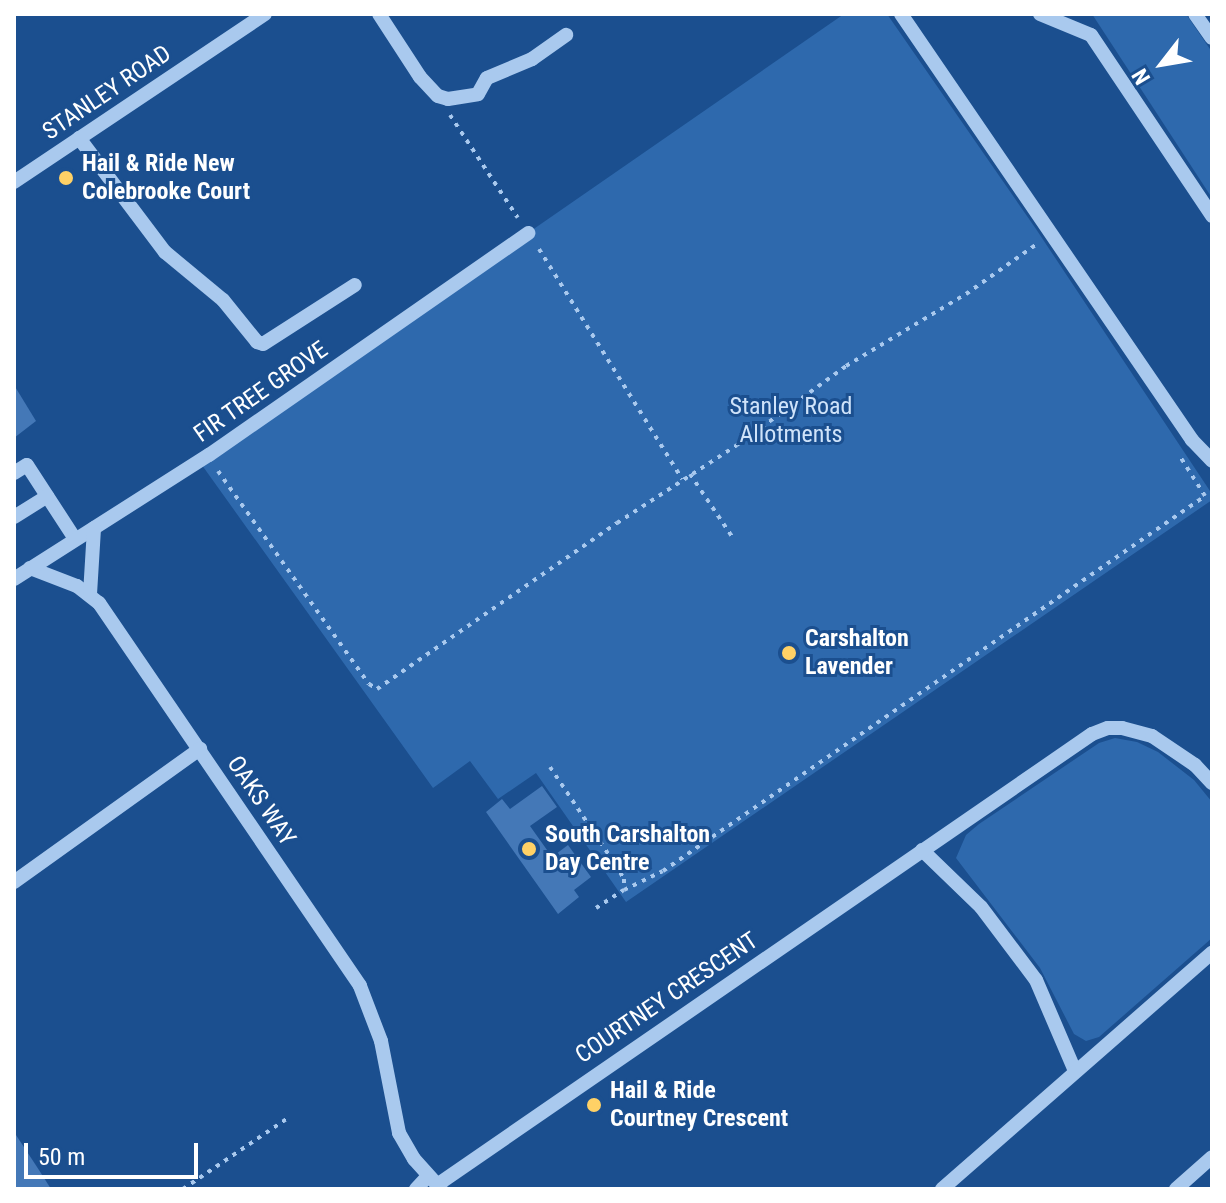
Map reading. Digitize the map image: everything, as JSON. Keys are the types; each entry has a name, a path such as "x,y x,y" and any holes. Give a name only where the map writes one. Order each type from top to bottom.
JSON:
{"street":[{"name":"STANLEY ROAD","path":"14,182 265,14"},
{"path":"379,14 420,77 438,96 456,98 478,94 487,78 532,59 566,35"},
{"path":"901,14 1192,440 1212,461"},
{"path":"1040,14 1072,19 1098,45 1212,216"},
{"path":"1195,14 1212,38"},
{"path":"79,138 165,252 223,300 257,342 263,344 355,285"},
{"name":"FIR TREE GROVE","path":"14,579 204,458 528,233"},
{"path":"14,473 27,465 75,539"},
{"path":"14,517 47,496"},
{"path":"30,568 90,594 94,528"},
{"name":"OAKS WAY","path":"90,594 200,749 360,986 381,1041 399,1133 436,1183"},
{"name":"COURTNEY CRESCENT","path":"416,1189 436,1183 1079,741 1108,728 1136,730 1152,736 1195,765 1212,783"},
{"path":"14,882 200,749"},
{"path":"922,850 981,907 1028,969 1048,1003 1075,1071"},
{"path":"942,1189 1212,953"},
{"path":"1176,1189 1212,1157"}],"path":[{"path":"438,96 682,479"},
{"path":"204,458 369,684 377,689 682,479 737,445 846,366 977,287 1039,243"},
{"path":"596,908 663,871 1205,496 1181,458"},
{"path":"690,474 733,538"},
{"path":"550,767 615,864 624,879 624,890"},
{"path":"183,1189 288,1118"}],"green space":[{"name":"Stanley Road Allotments","path":"844,14 887,14 1036,229 1212,494 1212,500 626,902 536,773 498,799 470,761 433,788 199,461"},
{"path":"1092,14 1186,14 1212,52 1212,198"},
{"path":"1115,738 1137,742 1158,752 1194,780 1212,802 1212,938 1099,1037 1086,1041 1074,1034 1040,968 956,858 966,835 979,824 1099,743"}],"building":[{"path":"14,385 36,421 14,438"},
{"name":"South Carshalton Day Centre","path":"542,786 557,807 530,826 552,857 568,845 591,877 574,890 579,897 558,914 486,812 502,799 510,809"},
{"path":"14,1132 39,1170 51,1189 14,1189"}],"place":[{"name":"Hail & Ride New Colebrooke Court","path":"66,178"},
{"name":"Carshalton Lavender","path":"789,653"},
{"name":"South Carshalton Day Centre","path":"529,849"},
{"name":"Hail & Ride Courtney Crescent","path":"594,1105"}]}
